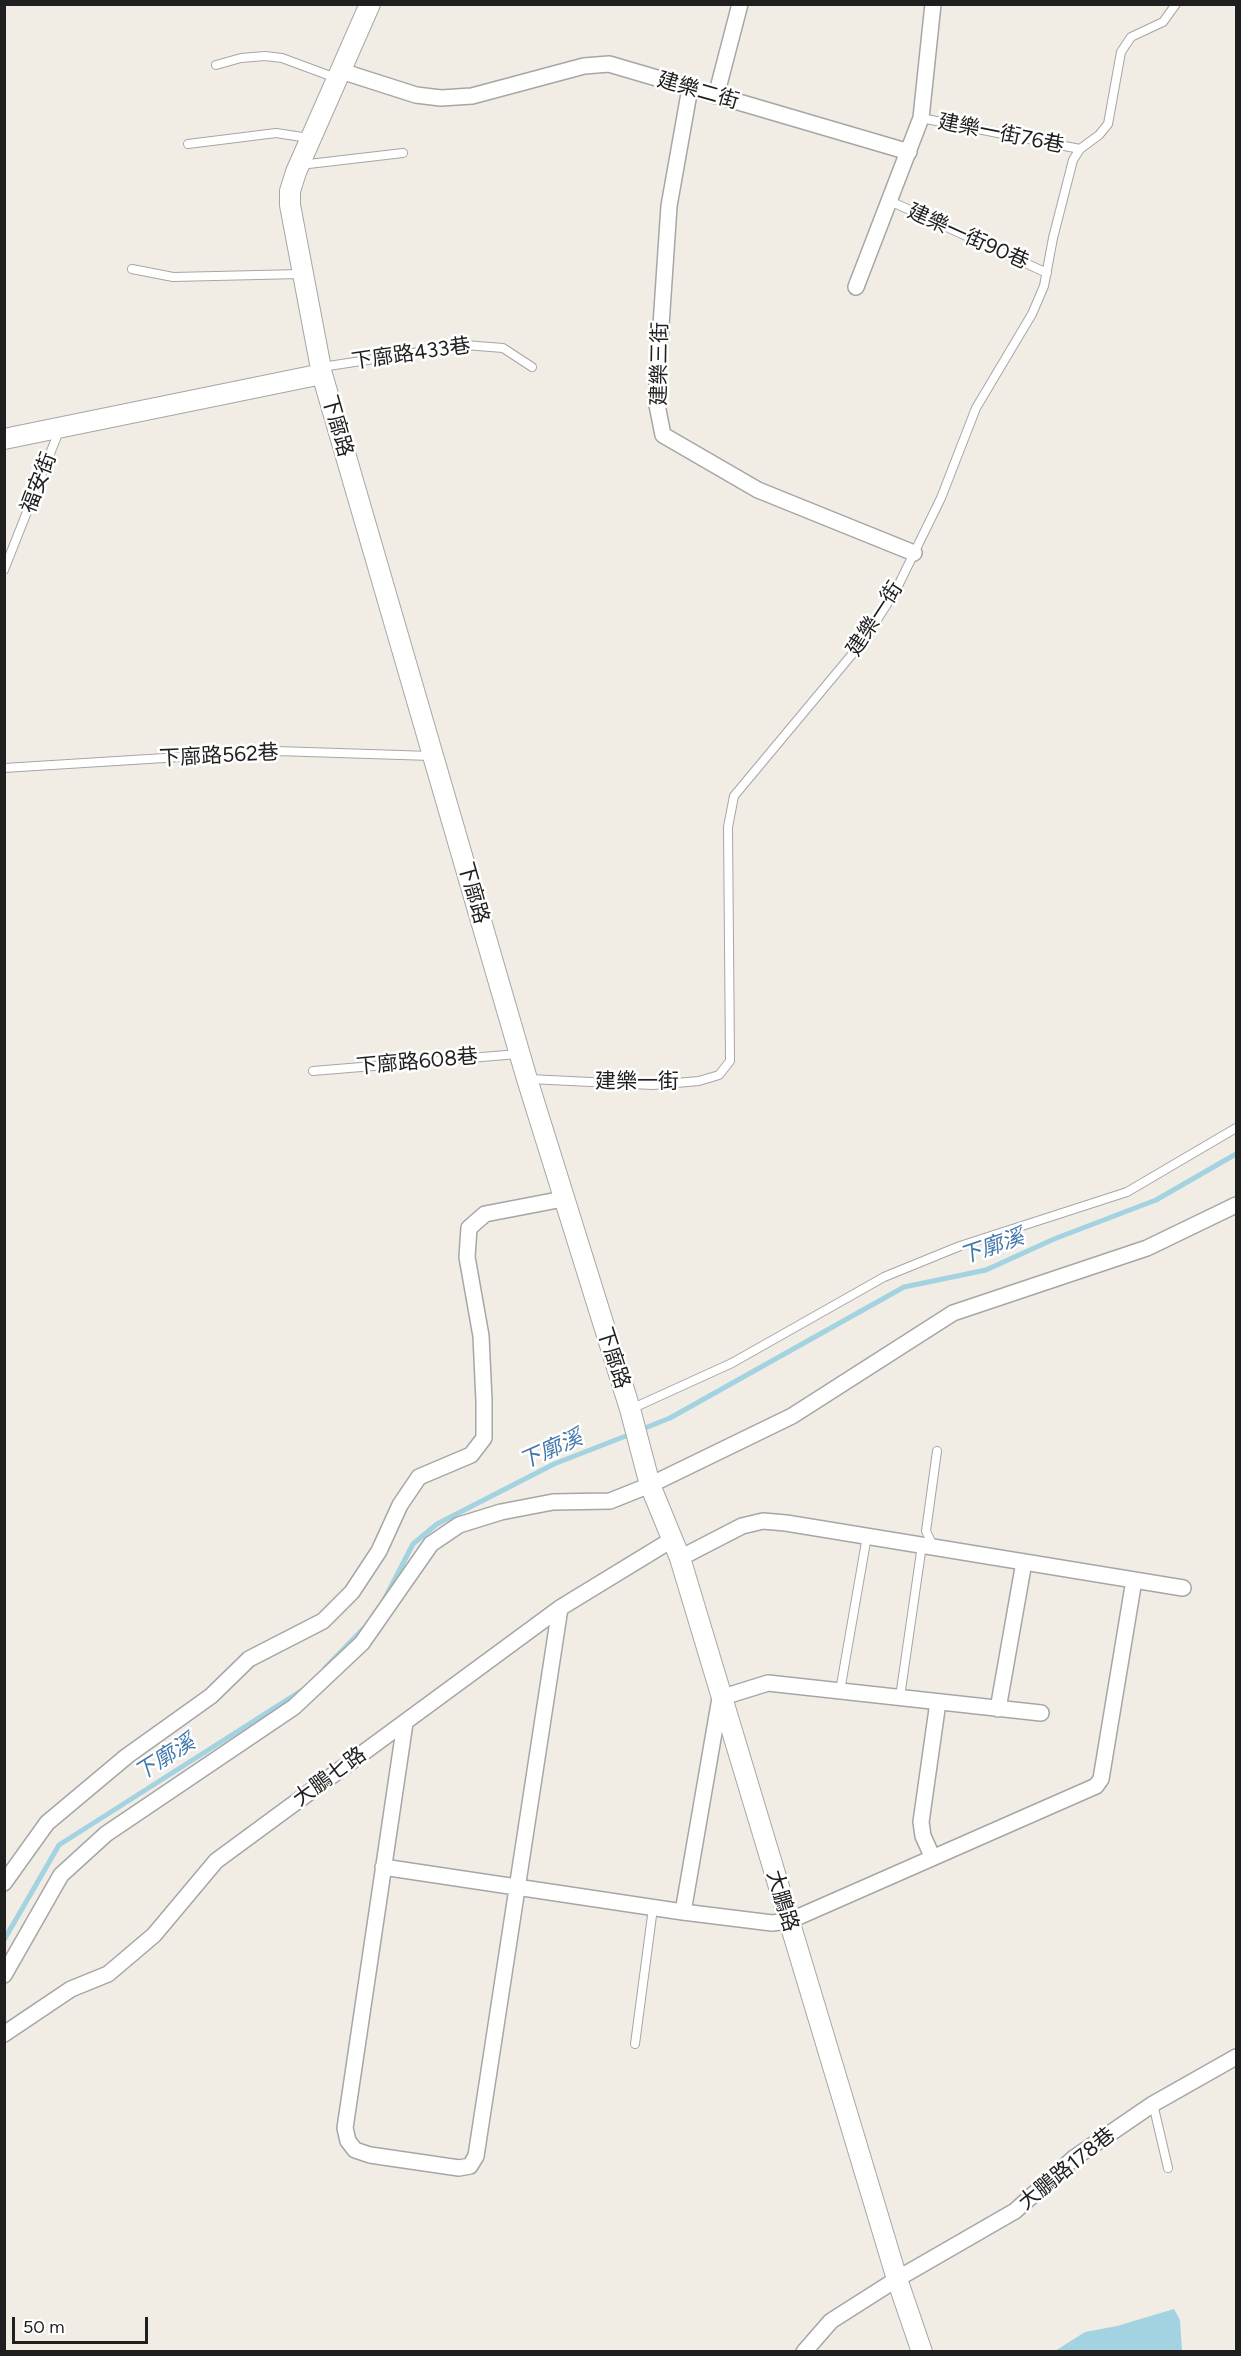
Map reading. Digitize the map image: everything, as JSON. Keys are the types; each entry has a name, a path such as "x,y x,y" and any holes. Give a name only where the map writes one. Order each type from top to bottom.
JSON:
{"street":[{"name":"下廍路","path":"370,4 299,165 290,191 290,206 321,371 527,1079 642,1451"},
{"path":"716,96 740,4"},
{"path":"856,287 921,118 933,4"},
{"name":"建樂二街","path":"339,75 416,95 441,98 472,96 595,64 609,64 909,152"},
{"name":"建樂三街","path":"690,88 669,206 656,400 663,435 758,490 914,553"},
{"name":"下廍路","path":"4,439 321,371"},
{"path":"4,1883 47,1823 127,1756 211,1696 249,1659 323,1621 352,1592 379,1551 400,1504 419,1478 471,1455 484,1438 484,1401 481,1336 467,1257 469,1228 485,1214 563,1199"},
{"path":"4,1975 61,1875 106,1833 294,1707 362,1643 431,1544 459,1525 501,1512 553,1503 610,1501 650,1485 792,1416 952,1313 1148,1248 1236,1205"},
{"name":"大鵬路","path":"642,1451 650,1485 680,1558 720,1698 897,2279 922,2352"},
{"path":"680,1558 742,1526 763,1521 1183,1588"},
{"name":"大鵬七路","path":"4,2034 71,1989 108,1974 154,1935 216,1861 560,1608 673,1539"},
{"path":"998,1709 1024,1562"},
{"path":"383,1867 517,1889 683,1912 772,1923 789,1921 932,1856 1096,1786 1101,1779 1134,1580"},
{"path":"405,1723 345,2128 348,2141 355,2150 370,2155 459,2168 470,2166 476,2156 560,1608"},
{"path":"683,1912 720,1698 768,1683 1041,1713"},
{"path":"932,1856 923,1836 921,1822 938,1702"},
{"name":"大鵬路178巷","path":"804,2352 831,2321 897,2279 1015,2211 1074,2158 1153,2104 1236,2057"}],"lane":[{"name":"建樂一街","path":"527,1079 653,1085 699,1081 719,1075 730,1061 728,827 734,796 864,640 896,590 940,498 976,408 1032,314 1044,286 1073,160 1080,150 1099,135 1108,124 1121,52 1131,37 1163,22 1176,4"},
{"path":"216,65 241,58 265,56 282,58 339,75"},
{"name":"建樂一街76巷","path":"921,118 1080,150"},
{"path":"188,144 267,134 311,138"},
{"path":"299,165 403,153"},
{"name":"建樂一街90巷","path":"890,201 1047,273"},
{"path":"132,269 173,278 303,274"},
{"name":"下廍路433巷","path":"321,371 465,345 503,348 532,367"},
{"name":"福安街","path":"4,570 59,429"},
{"name":"下廍路562巷","path":"4,768 277,751 433,756"},
{"name":"下廍路608巷","path":"313,1071 520,1054"},
{"path":"630,1409 732,1363 884,1277 960,1246 1127,1192 1236,1128"},
{"path":"900,1697 928,1546 926,1531 937,1451"},
{"path":"840,1691 867,1536"},
{"path":"636,2044 653,1908"},
{"path":"1153,2104 1168,2168"}],"water":[{"path":"1174,2309 1180,2320 1182,2351 1055,2351 1085,2332 1117,2326"}],"waterway":[{"name":"下廓溪","path":"640,1430 670,1418 904,1287 986,1270 1054,1239 1156,1200 1236,1154"},
{"name":"下廓溪","path":"384,1600 413,1544 437,1524 554,1464 631,1434"},
{"name":"下廓溪","path":"325,1668 367,1625"},
{"name":"下廓溪","path":"4,1940 59,1845 304,1689"}]}
